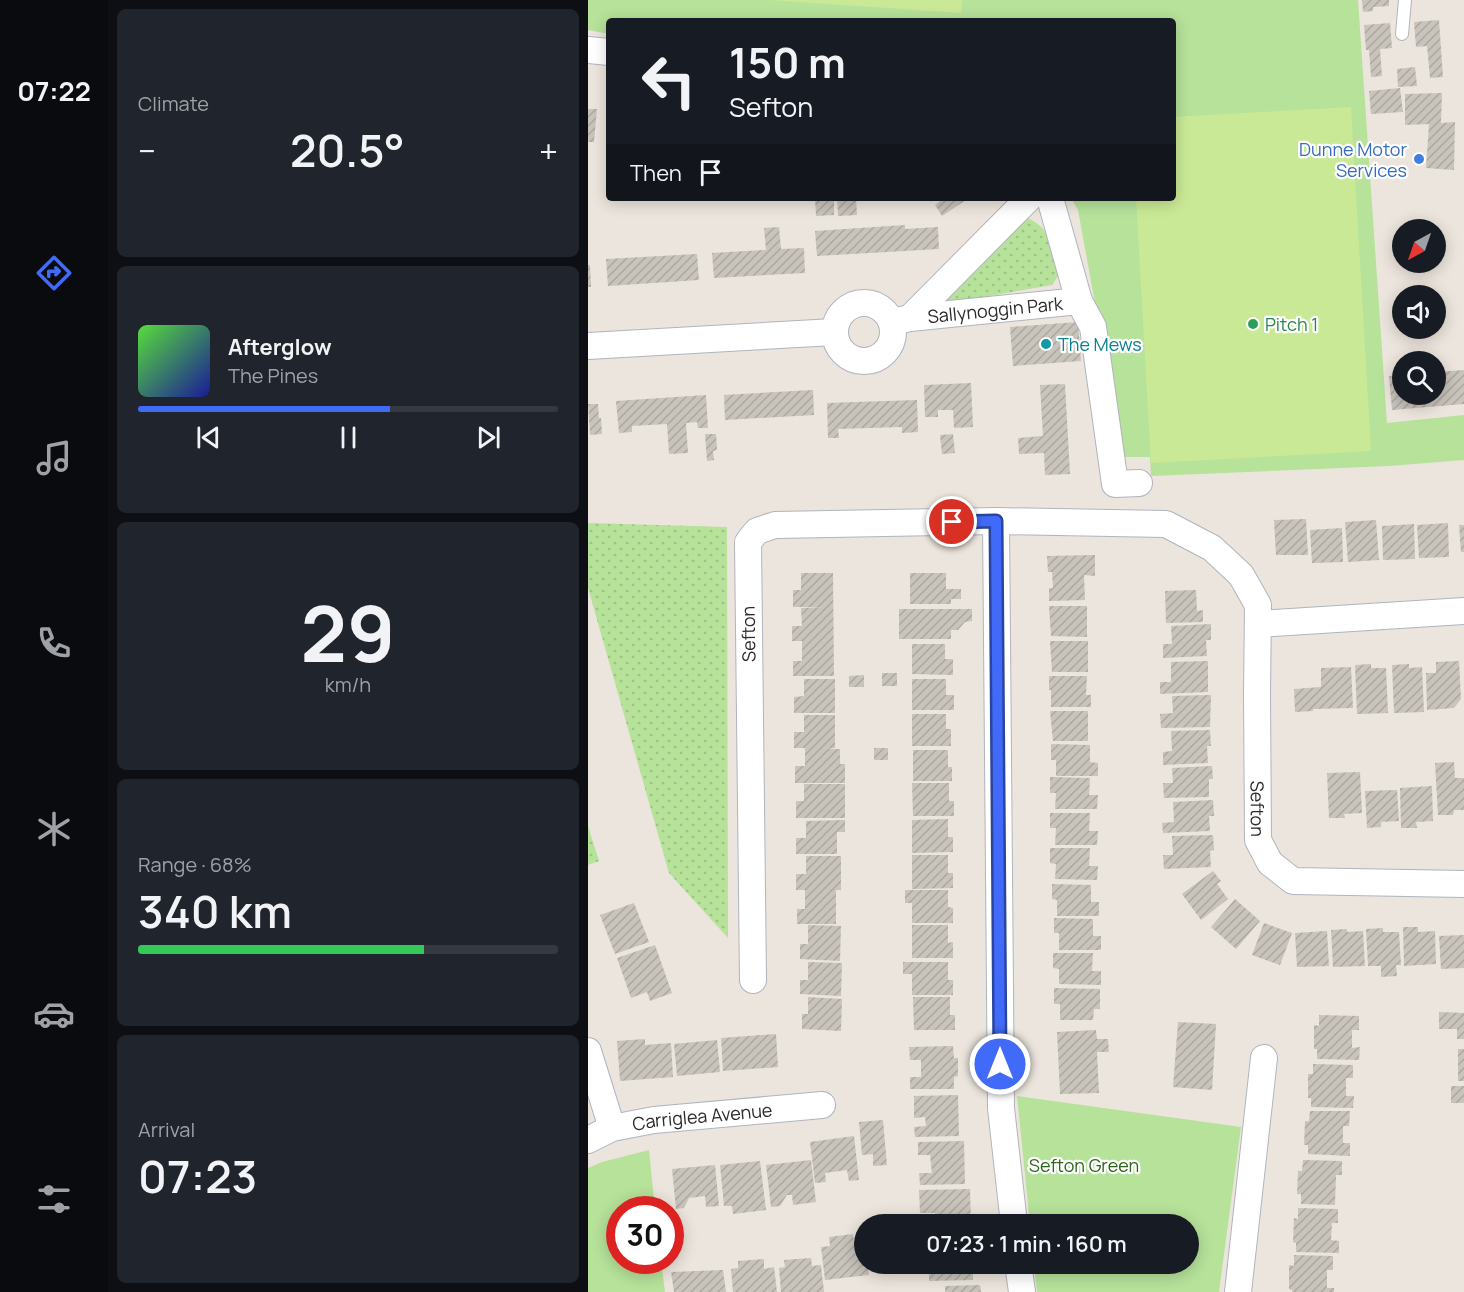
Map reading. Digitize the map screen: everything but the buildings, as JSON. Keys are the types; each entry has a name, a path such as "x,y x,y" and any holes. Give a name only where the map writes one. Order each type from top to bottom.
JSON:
{"street":[{"path":"588,50 606,52"},
{"name":"Sallynoggin Park","path":"901,320 1026,201"},
{"name":"Sallynoggin Park","path":"901,320 1079,301 1051,201"},
{"path":"1079,301 1093,327 1114,484 1138,483"},
{"path":"861,303 871,303 901,320 892,341 881,356 872,361 853,360 845,354 839,347 834,332 838,319 844,311 852,305 861,303"},
{"path":"588,346 834,332"},
{"path":"996,521 1001,1108 1013,1214"},
{"name":"Sefton","path":"753,980 748,542 757,531 775,525 996,521 1166,524 1212,548 1241,575 1258,604 1258,840 1270,863 1293,881 1464,884"},
{"path":"1258,624 1464,611"},
{"path":"588,1051 612,1128"},
{"path":"1238,1292 1264,1058"},
{"name":"Carriglea Avenue","path":"588,1140 612,1128 654,1120 822,1105"},
{"path":"1020,1274 1022,1292"}],"lane":[{"path":"1402,34 1405,0"}],"green space":[{"path":"588,0 1358,0 1387,423 1464,415 1464,460 1389,466 1151,476 1150,457 1123,457 1078,210 1073,201 1176,201 1176,18 606,18 606,33 588,30"},
{"path":"769,0 962,0 961,13"},
{"name":"Pitch 1","path":"1351,107 1371,451 1151,463 1136,201 1176,201 1176,117"},
{"path":"1027,218 1041,227 1053,248 1061,272 1052,285 932,306"},
{"path":"588,523 727,527 728,938 669,873 588,588"},
{"path":"588,826 599,861 588,865"},
{"name":"Sefton Green","path":"1017,1096 1241,1127 1219,1292 1037,1292 1035,1274 1199,1274 1199,1214 1029,1214"},
{"path":"649,1150 654,1196 606,1196 606,1274 663,1274 665,1292 588,1292 588,1168"}],"place":[{"name":"Dunne Motor Services","path":"1419,159"},
{"name":"Pitch 1","path":"1253,324"},
{"name":"The Mews","path":"1046,344"}],"route":[{"path":"952,522 996,521 1000,1064"}]}
